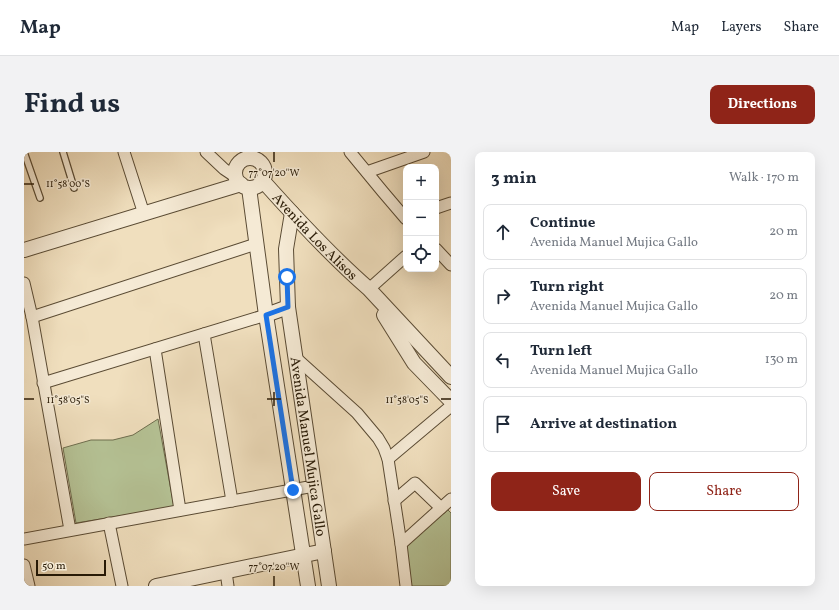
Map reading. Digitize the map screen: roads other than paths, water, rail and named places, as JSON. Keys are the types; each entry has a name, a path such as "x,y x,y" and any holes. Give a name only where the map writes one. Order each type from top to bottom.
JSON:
{"street":[{"path":"124,152 144,214"},
{"path":"206,152 242,183 253,188 263,180 265,176 266,171 261,162 247,155 239,163 235,172 242,183"},
{"path":"350,152 403,215"},
{"path":"367,172 424,152"},
{"name":"Avenida Los Alisos","path":"263,180 292,213 368,289 451,377"},
{"path":"24,250 242,183"},
{"name":"Avenida Manuel Mujica Gallo","path":"242,183 256,244 308,586"},
{"path":"439,207 451,203"},
{"name":"Avenida Manuel Mujica Gallo","path":"292,213 286,249 288,307 329,586"},
{"path":"32,317 256,244"},
{"path":"439,252 451,265"},
{"path":"368,289 403,259"},
{"path":"24,283 32,317 70,530"},
{"name":"Avenida Los Alisos","path":"368,289 414,363 451,401"},
{"path":"44,383 288,307"},
{"path":"204,334 232,501"},
{"path":"155,349 180,510"},
{"path":"296,358 357,413 384,448 388,460 406,586"},
{"path":"388,460 451,406"},
{"path":"394,501 415,483 448,504 401,544"},
{"path":"24,539 314,486"},
{"path":"109,523 122,586"},
{"path":"156,586 227,579 304,555 324,551"},
{"path":"24,565 29,586"}],"lane":[{"path":"24,152 40,198"},
{"path":"63,152 74,188"}]}
